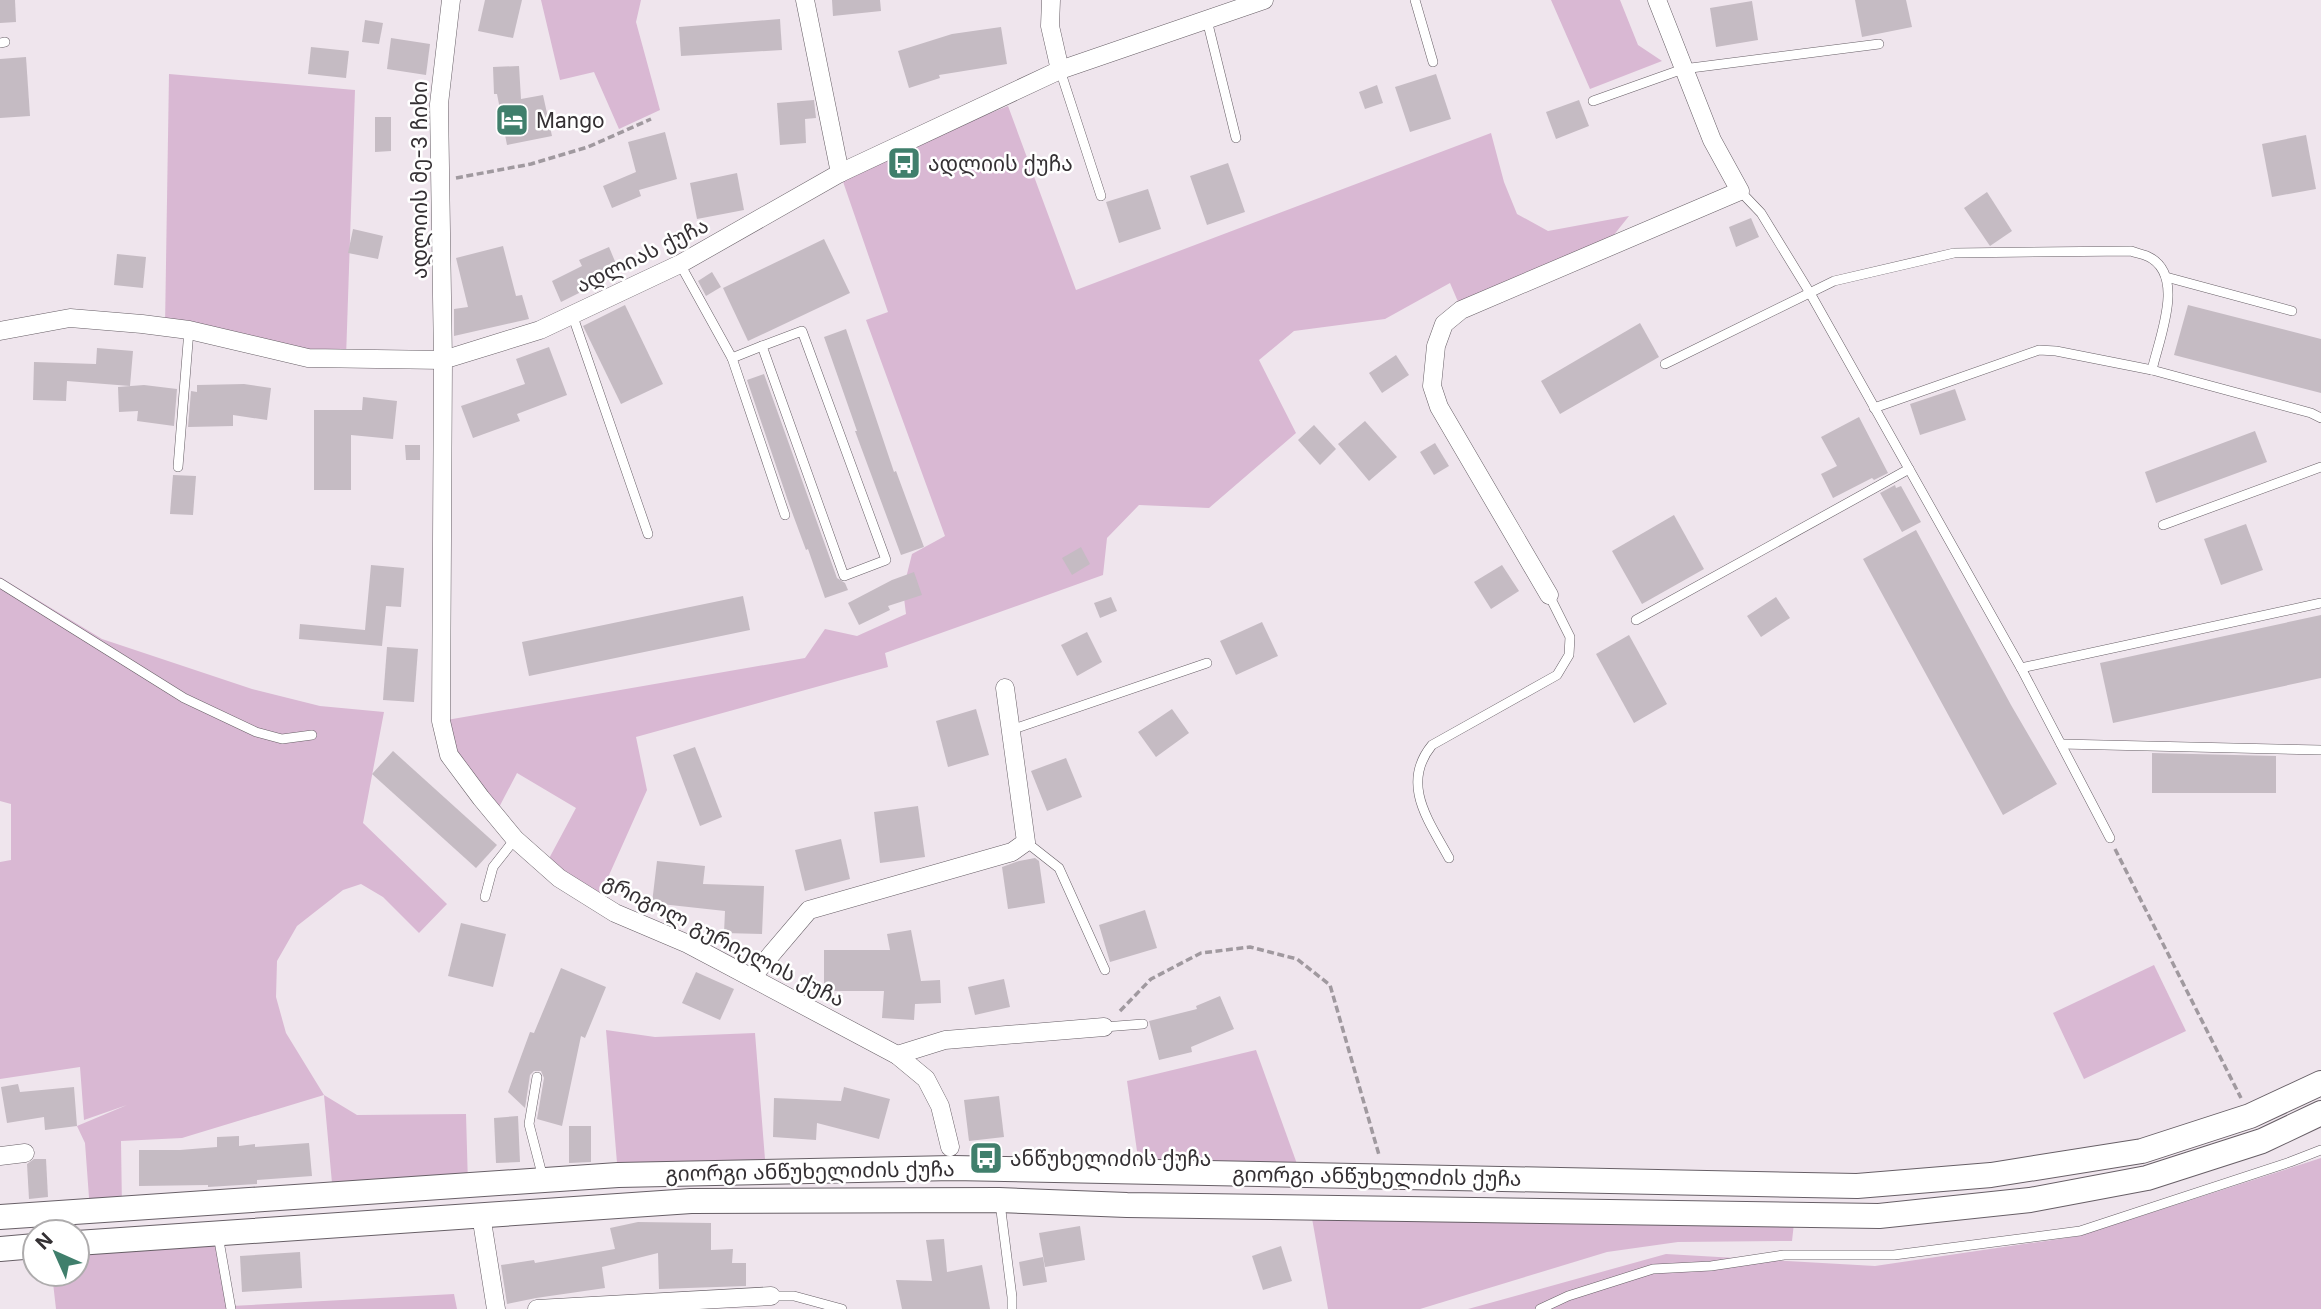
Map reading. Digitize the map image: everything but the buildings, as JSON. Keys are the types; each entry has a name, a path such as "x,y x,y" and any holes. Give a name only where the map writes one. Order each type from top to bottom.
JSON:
{"main road":[{"name":"გიორგი ანწუხელიძის ქუჩა","path":"0,1217 618,1175 953,1168 1857,1186 1992,1175 2142,1150 2250,1116 2321,1083"},
{"name":"გიორგი ანწუხელიძის ქუჩა","path":"91,1242 691,1201 999,1200 1127,1205 1879,1216 2030,1200 2147,1178 2263,1141 2321,1113"},
{"path":"0,1249 21,1247"}],"street":[{"name":"ადლიის მე-3 ჩიხი","path":"443,360 439,104 451,0"},
{"path":"804,0 840,173"},
{"path":"1051,0 1050,26 1060,70"},
{"name":"ადლიას ქუჩა","path":"0,331 70,318 189,330 307,358 443,360 540,330 680,264 840,173 1060,70 1264,0"},
{"path":"1549,595 1439,407 1432,386 1436,346 1444,324 1461,310 1740,191 1712,140 1657,0"},
{"name":"გრიგოლ გურიელის ქუჩა","path":"443,360 441,721 449,755 515,839 559,878 615,913 688,944 897,1055 926,1079 940,1106 950,1147"},
{"path":"752,977 809,910 1012,852 1026,842 1005,688"},
{"path":"897,1055 946,1041 1104,1027"},
{"path":"0,1156 25,1153"},
{"path":"481,1215 496,1309"},
{"path":"537,1309 771,1296"}],"lane":[{"path":"1415,0 1433,62"},
{"path":"1207,20 1236,138"},
{"path":"1593,101 1683,69 1879,44"},
{"path":"1060,70 1101,196"},
{"path":"1740,191 1761,213 1810,293 2021,668 2110,838"},
{"path":"1665,364 1834,281 1954,253 2131,251 2147,256 2159,264 2166,277 2170,295 2152,370"},
{"path":"680,264 732,358 785,515"},
{"path":"2166,277 2292,311"},
{"path":"572,314 648,534"},
{"path":"178,467 189,330"},
{"path":"732,358 762,346 803,331 886,561 844,576 762,346"},
{"path":"1874,408 2039,351 2056,351 2152,370 2321,418"},
{"path":"2163,525 2321,467"},
{"path":"1636,620 1909,469"},
{"path":"0,583 184,698 256,732 282,739 312,735"},
{"path":"1449,858 1418,800 1418,774 1424,754 1432,745 1557,675 1569,655 1570,636 1549,595"},
{"path":"2021,668 2321,603"},
{"path":"1011,730 1207,663"},
{"path":"2061,744 2321,750"},
{"path":"485,897 493,867 515,839"},
{"path":"1026,842 1059,868 1105,970"},
{"path":"1104,1027 1143,1024"},
{"path":"537,1077 529,1124 544,1180"},
{"path":"1540,1309 1568,1296 1653,1269 1711,1266 1784,1255 1894,1255 2080,1231 2321,1150"},
{"path":"999,1200 1012,1309"},
{"path":"218,1233 231,1309"},
{"path":"771,1296 794,1296 842,1309"}],"path":[{"path":"440,181 531,164 588,147 651,119"},
{"path":"2110,838 2239,1093"},
{"path":"1104,1027 1151,979 1201,953 1250,947 1297,959 1330,985 1379,1155"}],"shaded area":[{"path":"541,0 641,0 636,22 660,110 619,129 594,72 560,80"},
{"path":"1551,0 1620,0 1638,45 1662,61 1590,89"},
{"path":"169,74 355,90 346,358 165,327"},
{"path":"1008,106 1076,290 1491,133 1504,182 1517,214 1548,231 1629,216 1613,236 1459,304 1450,283 1385,319 1294,331 1259,360 1296,433 1209,508 1139,505 1107,538 1103,575 885,653 888,667 636,737 647,790 597,902 545,866 576,808 517,773 495,815 481,798 441,721 805,658 825,629 857,636 906,614 903,590 912,554 945,536 866,320 888,312 840,173"},
{"path":"0,577 102,639 252,689 320,706 384,712 363,823 447,904 419,933 383,897 361,884 343,890 297,926 277,961 276,997 286,1033 324,1095 182,1138 121,1141 122,1209 90,1211 85,1143 77,1126 127,1105 84,1120 80,1067 0,1079 0,862 11,860 11,804 0,801"},
{"path":"2154,965 2186,1031 2084,1079 2053,1013"},
{"path":"606,1030 655,1037 755,1033 766,1172 618,1175"},
{"path":"1256,1050 1301,1175 1140,1172 1127,1081"},
{"path":"324,1095 357,1115 466,1114 468,1185 333,1194"},
{"path":"2321,1158 2321,1309 1468,1309 1666,1254 1875,1266 2079,1236"},
{"path":"1310,1207 1795,1214 1792,1241 1678,1242 1607,1252 1420,1309 1328,1309"},
{"path":"218,1233 231,1306 454,1294 457,1309 56,1309 54,1288 91,1288 91,1242"}],"place":[{"name":"Mango","path":"512,120"},
{"name":"ადლიის ქუჩა","path":"904,163"},
{"name":"ანწუხელიძის ქუჩა","path":"986,1158"}]}
